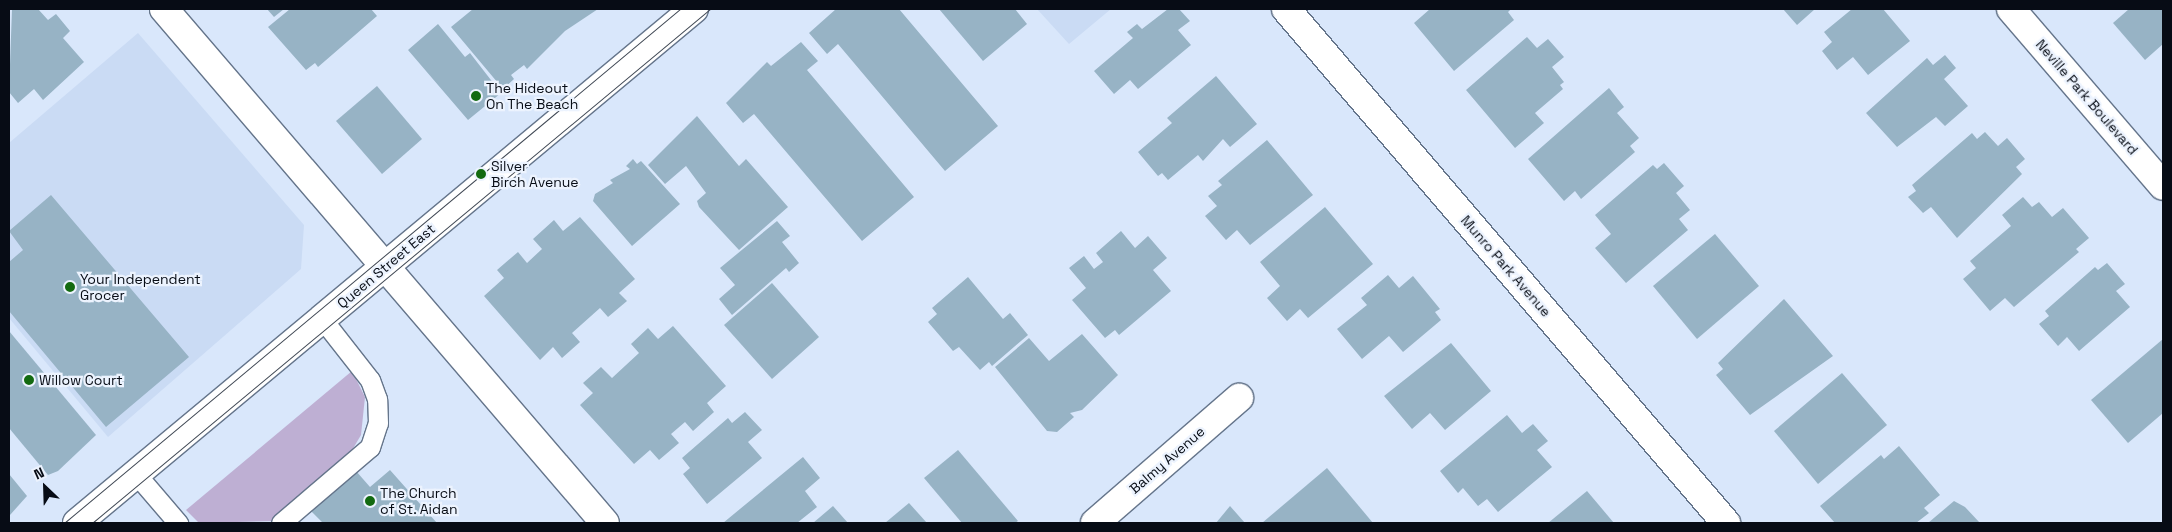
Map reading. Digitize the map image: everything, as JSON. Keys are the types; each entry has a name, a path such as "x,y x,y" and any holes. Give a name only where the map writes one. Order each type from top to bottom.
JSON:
{"street":[{"path":"164,9 606,523"},
{"name":"Queen Street East","path":"77,523 694,9"},
{"name":"Munro Park Avenue","path":"1286,9 1726,523"},
{"name":"Neville Park Boulevard","path":"2011,9 2163,186"},
{"name":"Balmy Avenue","path":"1095,523 1238,398"}],"lane":[{"path":"281,523 370,447 378,423 377,399 370,380 322,320"},
{"path":"136,474 178,523"}],"shaded area":[{"path":"1037,9 1111,9 1069,44"},
{"path":"138,33 304,225 301,269 108,437 9,318 9,143"},
{"path":"352,371 365,397 361,435 348,457 276,521 199,523 186,510"}],"building":[{"path":"12,9 38,9 48,20 56,14 70,31 63,38 84,62 43,100 34,89 18,103 9,92"},
{"path":"267,9 284,9 274,17"},
{"path":"290,9 371,9 377,16 318,67 315,63 306,70 268,27"},
{"path":"473,9 598,9 565,31 527,69 524,65 511,75 514,79 503,89 451,27"},
{"path":"836,9 899,9 998,126 945,171 838,44 827,54 809,33"},
{"path":"939,9 1015,9 1027,24 983,61"},
{"path":"1168,9 1179,9 1190,21 1178,30 1191,45 1138,89 1130,80 1114,94 1094,71 1133,38 1127,32 1137,24 1142,29"},
{"path":"1430,9 1511,9 1508,12 1514,20 1454,71 1414,23"},
{"path":"1783,9 1815,9 1797,25"},
{"path":"1852,9 1883,9 1910,41 1868,75 1853,57 1837,70 1822,51 1832,42 1824,32"},
{"path":"2129,9 2163,9 2163,44 2145,60 2113,23"},
{"path":"438,24 465,57 470,53 501,93 468,120 408,50"},
{"path":"1527,37 1537,48 1548,39 1564,57 1552,67 1564,82 1560,85 1563,89 1535,113 1544,123 1515,148 1466,90"},
{"path":"801,42 818,61 807,70 914,197 862,241 754,114 743,123 726,103 767,62 771,66"},
{"path":"1945,55 1956,68 1944,79 1968,106 1945,126 1936,117 1897,147 1866,113 1927,58 1933,65"},
{"path":"1216,76 1257,124 1230,147 1223,139 1203,161 1198,155 1168,180 1162,173 1158,176 1138,152 1172,123 1167,118"},
{"path":"377,86 422,139 382,174 336,121"},
{"path":"1609,88 1624,107 1617,113 1639,138 1630,146 1635,152 1581,199 1575,191 1564,201 1528,159"},
{"path":"697,116 739,166 746,159 788,207 739,250 699,207 697,201 706,193 686,166 665,184 648,165"},
{"path":"1985,132 1998,146 2007,138 2025,159 2016,167 2022,174 1957,238 1931,207 1923,213 1908,197 1916,191 1912,185 1972,133 1977,139"},
{"path":"1267,140 1313,195 1250,245 1237,230 1226,240 1205,216 1217,206 1208,196 1222,185 1218,181"},
{"path":"633,159 637,164 641,161 680,204 632,246 593,201 595,194 613,183 610,180 630,169 626,166"},
{"path":"1664,163 1684,186 1676,193 1690,210 1679,219 1688,230 1626,283 1595,248 1611,234 1595,215 1653,165 1657,169"},
{"name":"Your Independent Grocer","path":"51,195 189,357 106,427 9,311 9,262 23,250 9,231"},
{"path":"2023,197 2032,207 2039,202 2052,217 2063,208 2089,238 2076,249 2079,252 2014,307 2005,298 1990,311 1963,279 1976,268 1970,261 2011,226 2002,215"},
{"path":"1325,207 1373,264 1308,318 1300,309 1287,321 1267,298 1280,286 1260,262"},
{"path":"580,217 635,279 619,293 627,301 608,317 600,308 572,333 580,342 562,358 553,347 540,360 484,296 504,278 497,270 518,252 527,263 542,249 533,239 554,220 563,231"},
{"path":"777,221 790,236 782,242 799,263 789,272 786,268 732,315 719,299 735,285 720,268"},
{"path":"1121,231 1135,248 1148,236 1167,258 1153,270 1171,291 1119,335 1115,330 1105,338 1072,300 1086,288 1069,268 1084,256 1094,269 1103,262 1096,253"},
{"path":"1715,234 1759,286 1697,339 1653,286"},
{"path":"2107,263 2125,284 2116,291 2130,307 2079,351 2067,337 2058,346 2039,324 2049,316 2045,311 2095,267 2098,270"},
{"path":"1388,275 1399,288 1413,276 1440,309 1435,312 1441,320 1403,352 1389,336 1362,359 1337,329 1367,305 1361,298"},
{"path":"968,277 1003,319 1010,313 1028,335 992,366 989,362 980,370 959,347 953,351 928,322 937,314 932,308"},
{"path":"772,283 819,337 772,379 724,325"},
{"path":"1784,299 1833,356 1750,415 1716,375 1723,369 1718,363"},
{"path":"673,326 726,386 707,403 714,412 693,431 685,422 671,434 679,443 659,460 650,450 634,464 580,405 593,393 583,383 601,367 612,378 639,353 631,344 648,328 658,339"},
{"name":"Willow Court","path":"9,331 96,435 58,471 48,475 9,428"},
{"path":"1082,334 1118,375 1082,410 1070,413 1074,417 1057,432 1047,431 995,367 1029,338 1049,361"},
{"path":"2163,339 2163,413 2128,443 2091,400"},
{"path":"1451,343 1491,391 1445,430 1430,413 1412,429 1384,396"},
{"path":"1842,373 1887,425 1818,484 1774,431"},
{"path":"745,412 762,430 748,442 762,458 707,504 683,474 690,468 682,458 728,418 732,423"},
{"path":"1507,415 1522,433 1533,424 1548,441 1537,450 1552,467 1498,512 1487,499 1478,506 1463,488 1458,493 1440,471"},
{"path":"1899,446 1940,495 1924,508 1929,513 1916,523 1835,523 1820,506 1881,455 1884,459"},
{"path":"958,450 1018,521 1015,523 962,523 924,478"},
{"path":"803,457 820,478 805,491 817,507 797,523 723,523"},
{"path":"1327,468 1373,523 1262,523"},
{"name":"The Church of St. Aidan","path":"390,470 437,523 323,523 311,511 356,471 370,487"},
{"path":"9,474 27,496 10,515 9,515"},
{"path":"1587,491 1614,523 1548,523"},
{"path":"1954,501 1965,507 1980,523 1928,523"},
{"path":"909,503 927,523 885,523"},
{"path":"833,506 848,523 813,523"},
{"path":"1230,506 1245,523 1216,523"}],"tram line":[{"path":"64,523 680,9"},
{"path":"92,523 710,9"}],"place":[{"name":"The Hideout On The Beach","path":"476,96"},
{"name":"Silver Birch Avenue","path":"481,174"},
{"name":"Your Independent Grocer","path":"70,287"},
{"name":"Willow Court","path":"29,380"},
{"name":"The Church of St. Aidan","path":"370,501"}]}
